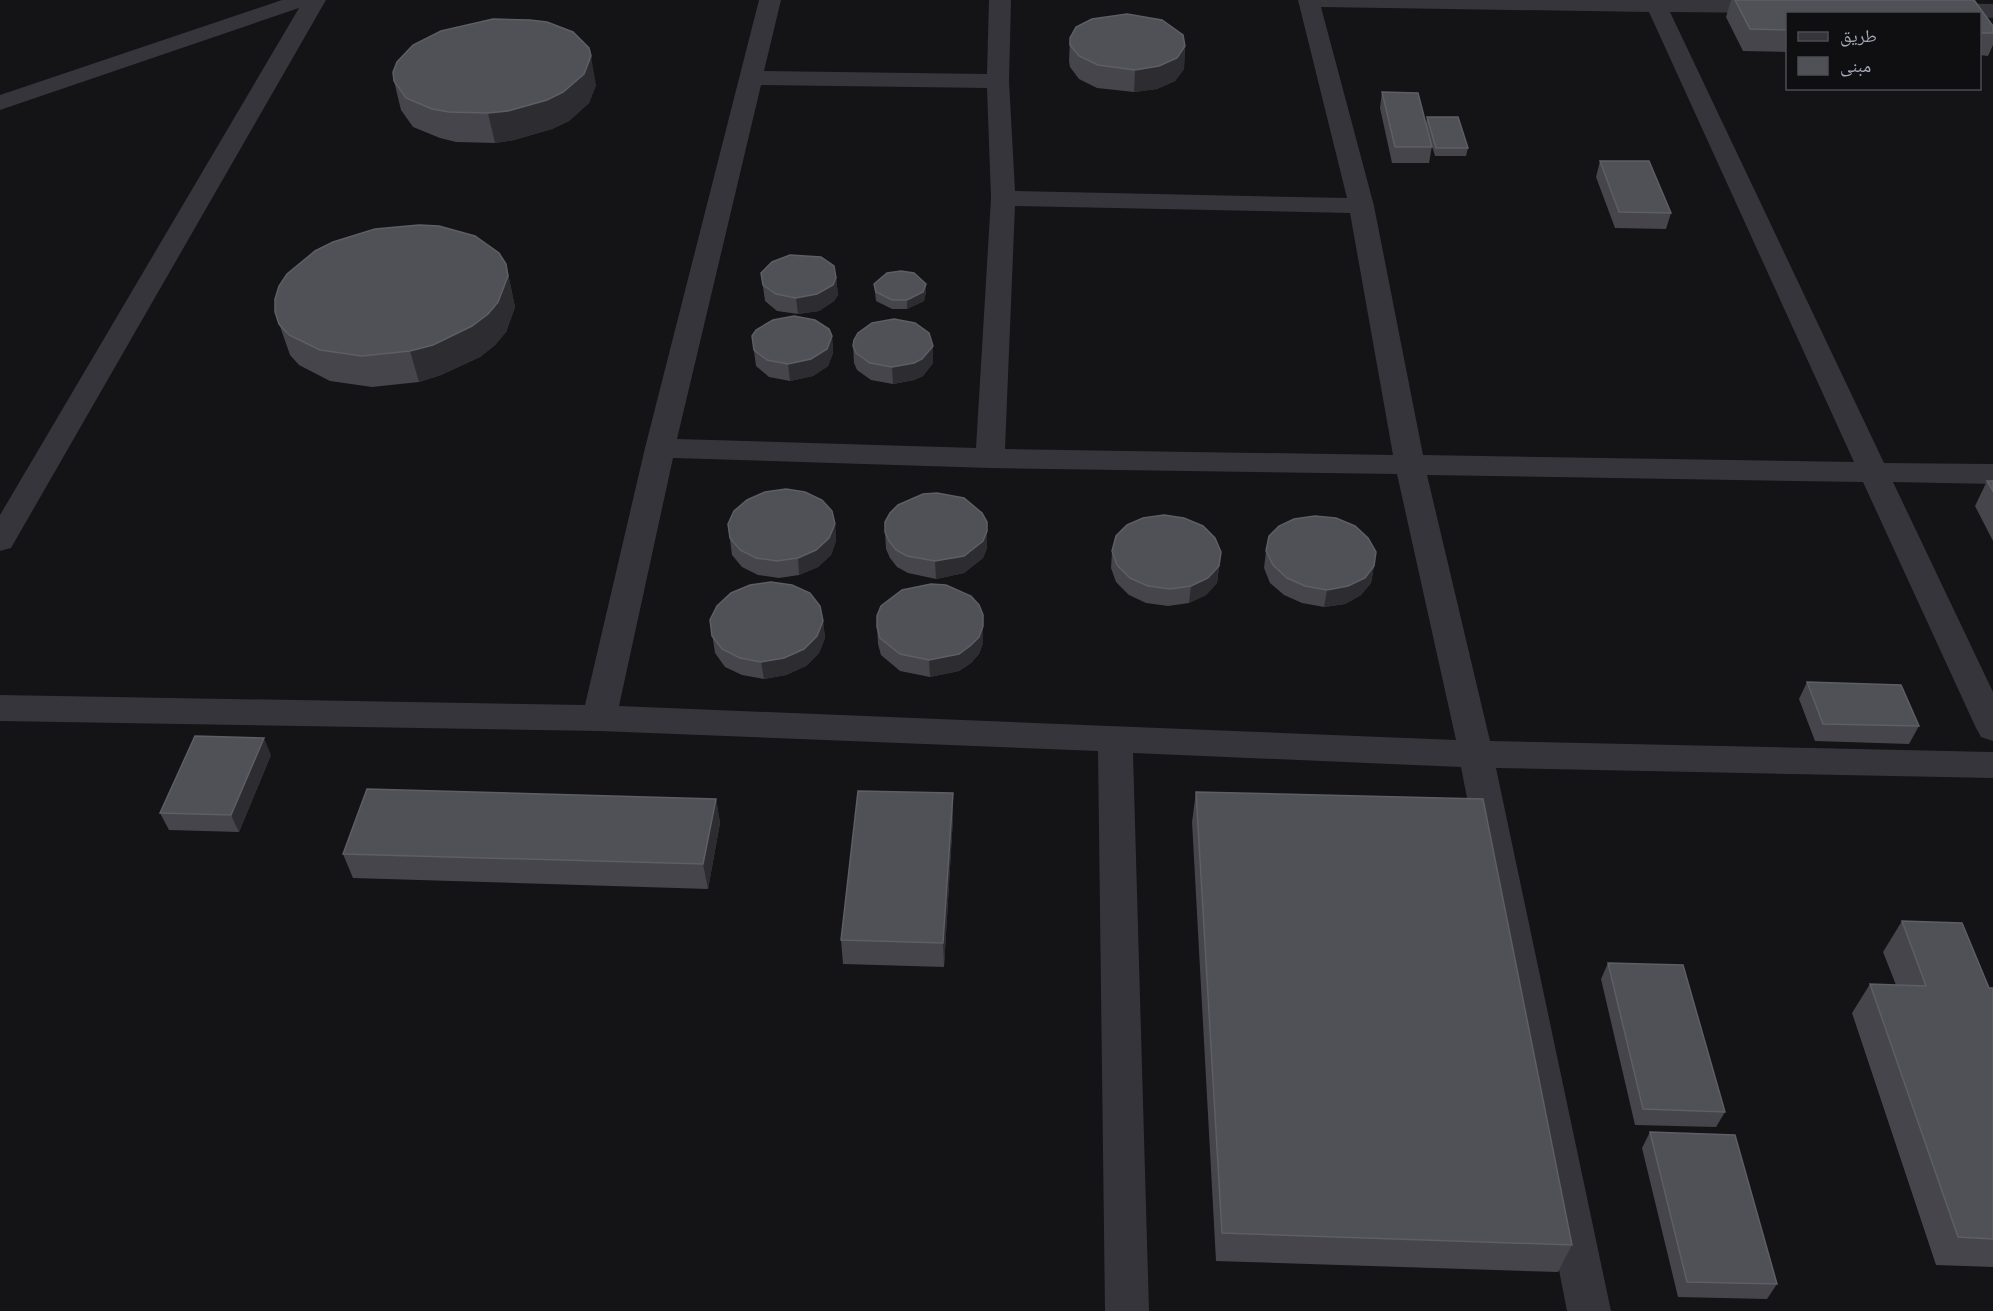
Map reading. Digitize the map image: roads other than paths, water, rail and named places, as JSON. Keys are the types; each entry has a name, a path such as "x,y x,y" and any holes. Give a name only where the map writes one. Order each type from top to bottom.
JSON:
{"lane":[{"path":"0,103 303,0"},
{"path":"0,541 315,0"},
{"path":"599,718 660,448 770,0"},
{"path":"990,458 1003,198 998,81 1000,0"},
{"path":"1589,1311 1476,754 1410,465 1360,206 1310,0 1655,3 1787,8"},
{"path":"1655,3 1872,473 1993,728"},
{"path":"1917,9 1989,10"},
{"path":"751,78 998,81"},
{"path":"1003,198 1360,206"},
{"path":"660,448 990,458 1993,474"},
{"path":"0,708 599,718 1476,754 1993,765"},
{"path":"1114,739 1127,1311"}]}
